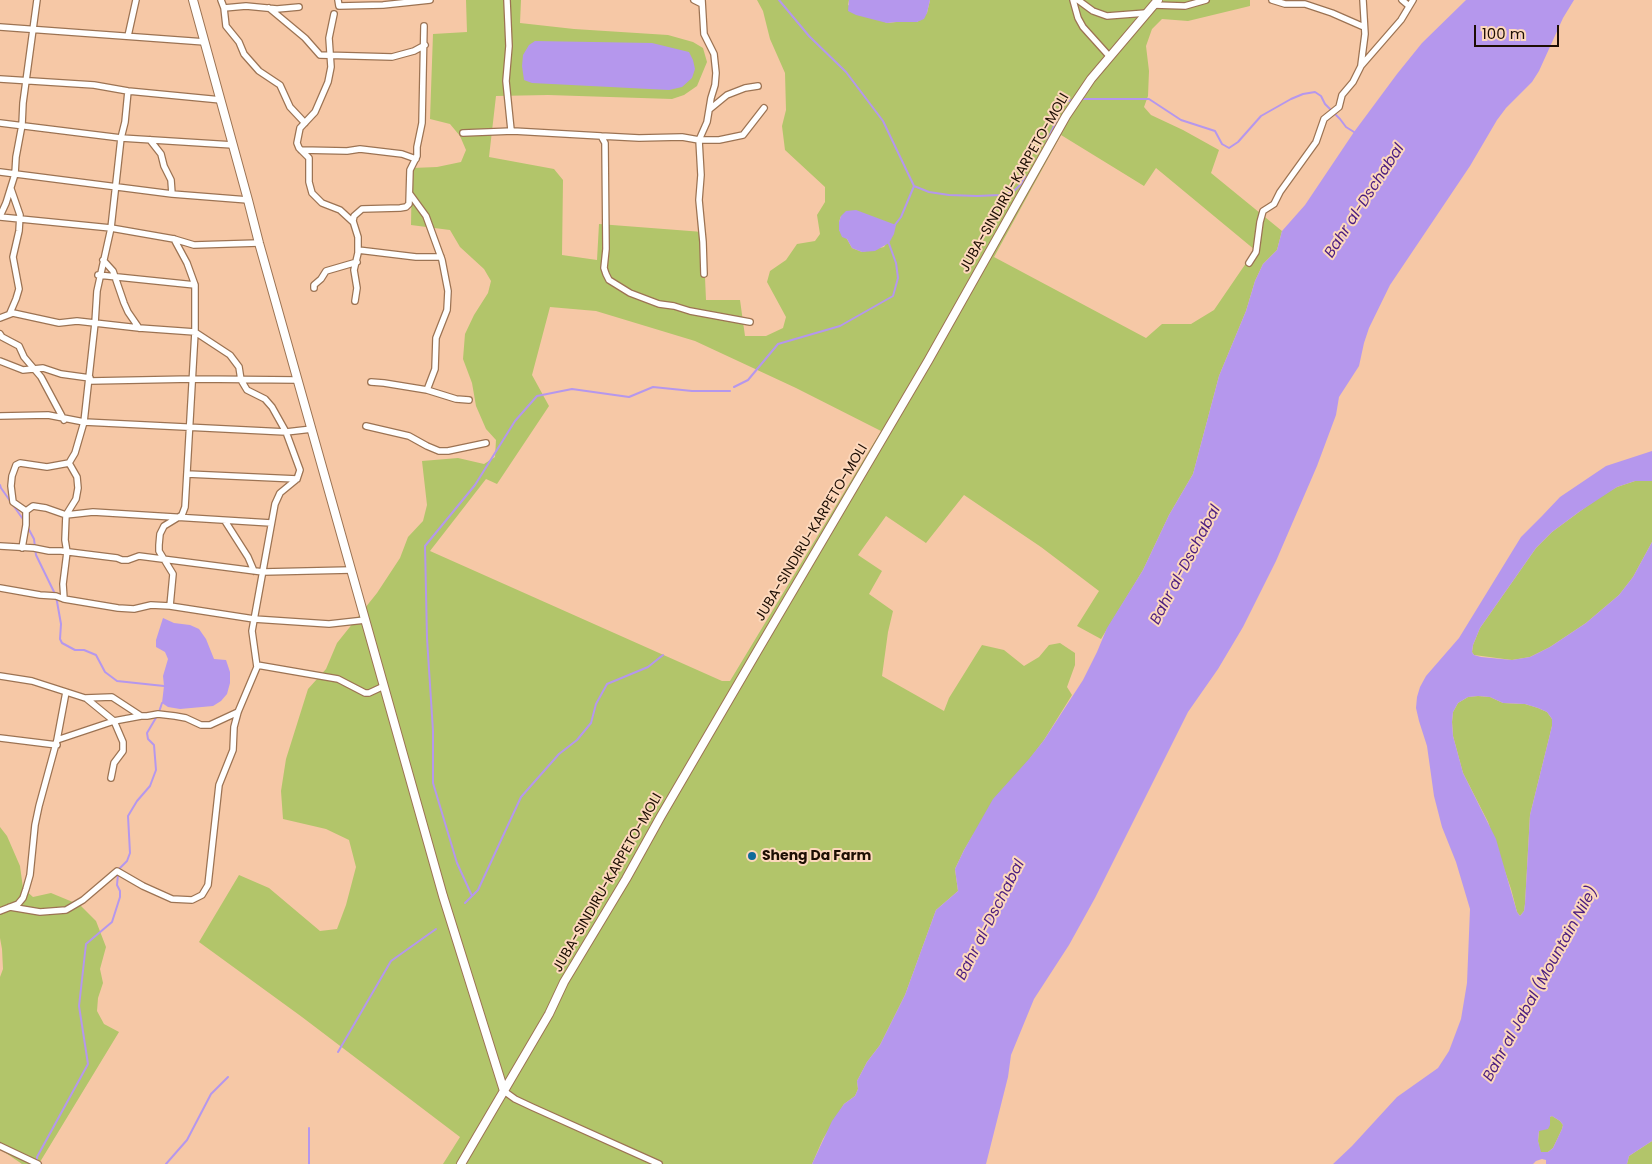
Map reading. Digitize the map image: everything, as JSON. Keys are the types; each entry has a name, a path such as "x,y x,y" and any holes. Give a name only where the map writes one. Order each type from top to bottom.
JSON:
{"main road":[{"path":"193,0 258,243 312,429 442,896 504,1091"},
{"name":"JUBA-SINDIRU-KARPETO-MOLI","path":"461,1164 549,1014 564,982 626,879 754,655 928,361 1066,116 1091,79 1156,3"}],"street":[{"path":"37,0 15,174 0,216 111,228 174,239 194,245 258,243"},
{"path":"128,36 136,0"},
{"path":"221,0 226,26 239,42 244,54 259,71 281,87 290,107 305,123"},
{"path":"338,0 339,6 383,5 430,0"},
{"path":"507,0 509,46 506,88 510,126 513,131"},
{"path":"694,0 702,2 704,34 714,54 716,64 716,81 705,127 699,140 704,274"},
{"path":"1073,0 1078,18 1083,27 1110,57"},
{"path":"1078,0 1093,11 1107,16 1146,13"},
{"path":"1156,3 1185,6 1206,0"},
{"path":"1272,0 1285,4 1304,4 1364,26"},
{"path":"1361,66 1364,26 1363,0"},
{"path":"1249,263 1256,252 1263,211 1274,204 1280,192 1316,142 1324,119 1338,107 1342,95 1353,82 1361,66 1401,20 1411,3 1402,0"},
{"path":"224,8 246,6 269,8 298,7"},
{"path":"269,8 305,38 317,53 323,56 392,57 414,51 425,45"},
{"path":"334,14 329,38 331,67 325,91 315,112 298,132 298,143 301,150 309,158 309,182 312,193 322,203 351,212 368,208 406,208 409,204 410,170 416,159 422,123 424,26"},
{"path":"0,27 205,42"},
{"path":"0,79 94,85 128,91 221,100"},
{"path":"709,111 727,95 745,88 758,86"},
{"path":"26,511 12,502 12,476 16,465 20,463 47,467 69,463 75,453 84,422 96,323 98,275 111,228 128,91"},
{"path":"463,133 513,131 719,140 743,135 764,108"},
{"path":"0,123 121,138 233,145"},
{"path":"601,136 605,143 604,268 609,280 630,293 660,304 750,322"},
{"path":"150,140 161,154 164,166 171,180 172,194"},
{"path":"301,150 347,151 360,149 402,154 416,159"},
{"path":"0,172 172,194 248,200"},
{"path":"10,313 16,299 19,283 13,257 20,218 11,189"},
{"path":"410,194 426,216 441,257 449,297 447,310 437,333 435,369 427,390"},
{"path":"340,210 354,224"},
{"path":"355,301 357,288 354,270 358,238 353,218 358,211"},
{"path":"170,606 174,574 159,551 160,534 164,526 184,512 188,474 195,332 195,285 189,268 174,239"},
{"path":"358,250 416,257 441,257"},
{"path":"103,260 117,278 124,303 139,328"},
{"path":"314,288 326,271 356,262"},
{"path":"98,275 195,285"},
{"path":"16,299 23,315"},
{"path":"0,318 10,313 59,323 77,321 195,332 230,355 239,367 241,380 247,390 265,399 272,407 286,432 299,466 300,474 297,479 280,493 275,504 252,637 257,667 238,712 234,727 231,757 219,785 208,885 202,895 192,900 172,899 143,886 117,871 83,900 66,910 40,912 10,907"},
{"path":"0,334 18,346 24,357 48,388 64,420"},
{"path":"0,361 23,370 43,368 61,374 90,379 297,380"},
{"path":"371,382 427,390 456,399 469,400"},
{"path":"0,416 48,415 64,420 84,422 190,428 286,432 312,429"},
{"path":"366,426 409,436 439,451 448,451 486,443"},
{"path":"64,598 66,515 76,499 78,488 77,477 69,463"},
{"path":"188,474 297,479"},
{"path":"26,511 33,506 52,509 66,515 93,512 272,523"},
{"path":"22,548 26,511"},
{"path":"225,520 248,557 254,571"},
{"path":"0,546 34,548 122,560 139,556 263,572 351,570"},
{"path":"0,588 118,608 134,609 151,605 170,606 254,619 329,624 365,620"},
{"path":"257,665 338,679 365,693 384,686"},
{"path":"0,676 32,681 85,698 112,697 141,716"},
{"path":"0,912 18,904 23,898 30,875 35,825 57,743 66,692"},
{"path":"85,698 114,721 124,745 123,750 114,763 111,778"},
{"path":"0,738 57,743 114,721 141,716 158,714 175,716 206,725 238,712"},
{"path":"504,1091 515,1099 659,1164"},
{"path":"0,1146 38,1164"}],"green space":[{"path":"466,0 521,0 520,23 574,29 668,35 693,42 703,48 707,62 697,86 684,95 672,99 548,95 496,96 489,157 554,169 563,180 562,255 597,260 599,224 703,232 706,300 740,300 745,336 766,336 783,328 786,317 767,282 770,271 786,260 797,244 815,241 820,234 817,215 825,202 825,187 785,150 782,126 786,110 785,73 770,39 763,11 757,0 849,0 848,5 887,23 917,22 927,13 930,0 1250,0 1250,6 1188,21 1162,19 1152,29 1146,46 1149,71 1148,96 1144,107 1151,115 1219,150 1211,173 1282,231 1277,250 1263,264 1255,281 1246,311 1219,376 1193,474 1169,515 1143,570 1101,639 1077,626 1099,591 1041,547 964,495 926,543 886,516 858,555 882,571 869,594 893,611 882,676 944,711 949,698 982,645 1004,650 1024,666 1039,657 1049,645 1060,643 1075,653 1075,665 1067,687 1072,695 1044,740 973,835 964,850 955,869 958,891 936,910 905,995 880,1045 867,1062 857,1081 858,1089 855,1096 844,1104 823,1139 812,1164 443,1164 460,1137 302,1017 199,942 239,875 269,888 320,931 337,929 346,905 356,867 349,840 326,829 283,819 281,791 286,759 308,689 326,669 337,643 377,593 400,558 408,537 423,521 427,505 422,461 458,458 484,464 495,457 496,440 486,429 476,406 472,383 463,359 465,334 488,293 491,281 484,269 460,247 450,230 411,225 412,168 437,167 461,162 466,150 460,136 450,124 430,119 433,34 467,32","holes":["1061,135 1144,186 1156,168 1255,250 1214,310 1191,324 1162,324 1146,338 994,257","841,216 886,244 884,247 862,252 852,248 839,230","550,307 596,311 695,341 796,388 881,431 730,681 722,681 430,551 486,479 497,484 549,406 532,375"]},
{"path":"1635,481 1652,481 1652,542 1633,577 1619,595 1586,623 1550,647 1530,657 1512,660 1474,655 1472,652 1473,645 1480,628 1536,548 1552,532 1598,498 1617,487"},
{"path":"1468,697 1490,697 1503,703 1525,704 1538,708 1547,712 1552,719 1552,726 1530,815 1525,904 1524,911 1520,916 1517,912 1488,822 1463,773 1453,736 1453,712 1458,703"},
{"path":"0,827 7,836 20,866 23,888 33,897 51,893 80,905 96,921 106,947 100,969 103,983 98,998 97,1011 104,1024 119,1032 40,1162 42,1164 22,1164 0,1149 0,977 3,969 0,938"},
{"path":"1552,1116 1560,1121 1563,1125 1562,1129 1553,1148 1548,1152 1540,1152 1539,1131"},
{"path":"1652,1141 1652,1164 1627,1164 1629,1156"}],"water":[{"path":"849,0 930,0 924,19 917,22 887,23 848,11"},
{"name":"Bahr al-Dschabal","path":"1466,0 1574,0 1563,18 1539,71 1532,82 1506,108 1497,120 1470,166 1390,285 1369,328 1359,366 1339,397 1336,415 1317,466 1276,561 1243,627 1218,669 1188,712 1095,898 1069,945 1034,999 1011,1055 1008,1077 986,1164 812,1164 832,1121 844,1104 855,1096 858,1089 857,1081 867,1062 880,1045 905,995 936,910 958,891 955,869 964,850 993,799 1044,740 1083,680 1107,628 1143,570 1169,515 1193,474 1219,376 1263,264 1277,250 1282,231 1305,205 1354,132 1397,74 1422,43"},
{"path":"535,41 652,43 689,52 695,69 692,78 682,87 669,90 532,83 524,80 522,66 523,55 529,45"},
{"path":"856,210 896,225 889,243 875,251 862,252 852,248 847,239 842,237 839,230 839,222 841,216 846,211"},
{"name":"Bahr al Jabal (Mountain Nile)","path":"1652,451 1652,481 1635,481 1617,487 1552,532 1536,548 1480,628 1472,652 1474,655 1481,657 1512,660 1530,657 1550,647 1586,623 1619,595 1633,577 1652,542 1652,1141 1629,1156 1627,1164 1546,1164 1546,1160 1542,1159 1533,1164 1333,1164 1397,1097 1438,1068 1449,1051 1461,1019 1467,983 1470,909 1456,862 1442,827 1434,796 1427,746 1416,708 1420,687 1426,676 1459,638 1521,537 1560,497 1606,466","holes":["1468,697 1490,697 1503,703 1525,704 1538,708 1547,712 1552,719 1552,726 1530,815 1525,904 1524,911 1520,916 1517,912 1496,839 1463,773 1453,736 1453,712 1458,703","1552,1116 1560,1121 1563,1125 1562,1129 1553,1148 1548,1152 1541,1152 1538,1141 1539,1131 1548,1129 1550,1117"]},
{"path":"163,618 174,623 190,625 199,629 206,639 214,659 226,660 230,672 230,683 227,694 221,701 213,706 180,709 168,707 162,703 163,676 168,659 165,652 156,647 156,640"}],"waterway":[{"path":"779,0 809,36 846,72 883,121 914,186 929,192 949,195 1000,195 1013,192 1024,178 1030,176"},
{"path":"1082,99 1149,99 1181,120 1215,131 1222,144 1229,148 1238,142 1261,116 1291,99 1315,92 1321,96 1325,104 1346,127 1354,132"},
{"path":"1063,104 1075,99"},
{"path":"1045,146 1058,117"},
{"path":"894,226 901,217 914,186"},
{"path":"734,387 748,380 778,344 840,326 893,296 898,278 896,263 888,241"},
{"path":"472,896 457,863 433,783 433,731 427,638 425,546 475,485 515,421 537,396 572,389 629,397 653,387 692,391 730,391"},
{"path":"0,485 25,522"},
{"path":"27,526 34,539 36,555 56,596 62,643 75,650 84,650 96,655 105,672 117,681 164,686"},
{"path":"465,903 478,890 521,797 559,754 577,740 591,723 596,704 607,684 648,667 663,655"},
{"path":"159,712 162,703"},
{"path":"118,870 127,861 130,853 128,816 137,801 150,786 156,770 154,745 148,739 147,733 157,716"},
{"path":"37,1162 37,1157 88,1064 79,1006 86,944 112,922 120,897 117,885 118,874"},
{"path":"338,1052 391,961 436,929"},
{"path":"166,1164 187,1140 211,1094 228,1077"},
{"path":"309,1128 309,1164"}],"place":[{"name":"Sheng Da Farm","path":"752,856"}]}
